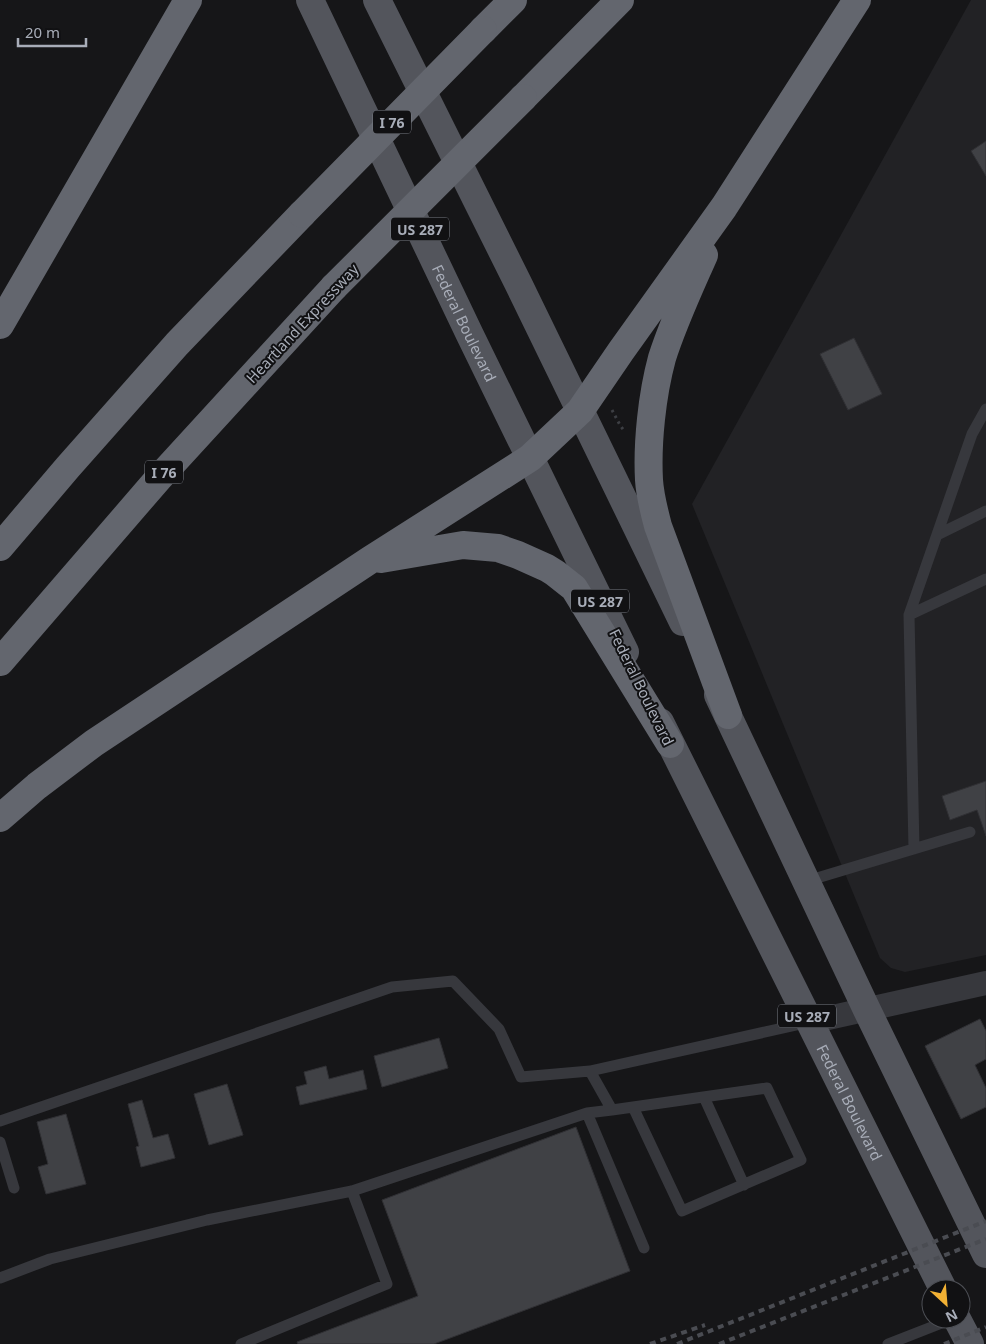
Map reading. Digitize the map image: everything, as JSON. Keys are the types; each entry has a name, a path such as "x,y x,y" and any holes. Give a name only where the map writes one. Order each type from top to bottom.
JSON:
{"highway":[{"path":"140,84 165,0"},
{"path":"0,324 188,0"},
{"name":"I 76","path":"0,547 177,344 513,0"},
{"name":"Heartland Expressway","path":"0,662 158,479 334,287 620,0"},
{"path":"0,818 37,786 94,743 370,560 530,458 580,411 724,207 857,0"},
{"path":"724,207 662,358 649,433 649,480 658,526 728,716"},
{"path":"370,560 463,545 498,548 518,555 555,573 574,588 670,744"}],"main road":[{"name":"Federal Boulevard","path":"310,0 470,335 670,744 938,1279"},
{"path":"377,0 580,411 986,1254"},
{"path":"962,1329 970,1344"}],"street":[{"path":"810,1022 986,983"}],"lane":[{"path":"914,849 909,615 972,434 986,408"},
{"path":"937,535 986,511"},
{"path":"909,615 986,579"},
{"path":"807,881 970,832"},
{"path":"0,1121 392,988 453,982 499,1029 520,1077 590,1071 810,1022"},
{"path":"590,1071 612,1110"},
{"path":"0,1278 50,1259 198,1222 352,1191 587,1113 767,1088 801,1160 682,1211 633,1107"},
{"path":"704,1097 744,1185"},
{"path":"587,1113 644,1248"},
{"path":"0,1142 14,1188"},
{"path":"241,1344 387,1284 352,1191"},
{"path":"888,1344 926,1329"}],"path":[{"path":"610,407 630,439"}],"shaded area":[{"path":"971,0 986,0 986,955 905,972 891,968 880,958 692,504"}],"building":[{"path":"986,141 986,176 971,151"},
{"path":"854,338 882,394 848,410 820,354"},
{"path":"986,781 986,836 977,810 950,820 942,796"},
{"path":"980,1019 986,1031 986,1059 975,1065 986,1088 986,1107 961,1119 925,1046"},
{"path":"439,1038 448,1068 382,1087 374,1056"},
{"path":"326,1066 329,1079 363,1070 367,1089 300,1105 296,1087 307,1084 304,1072"},
{"path":"227,1084 243,1135 209,1145 194,1094"},
{"path":"142,1100 153,1138 168,1134 175,1158 141,1167 136,1147 139,1146 128,1104"},
{"path":"66,1114 86,1184 46,1194 38,1167 48,1164 37,1122"},
{"path":"576,1127 630,1271 434,1344 298,1344 297,1342 418,1296 382,1200"}],"railway":[{"path":"677,1344 986,1221"},
{"path":"719,1344 986,1239"},
{"path":"650,1344 705,1325"},
{"path":"944,1344 986,1327"}]}
